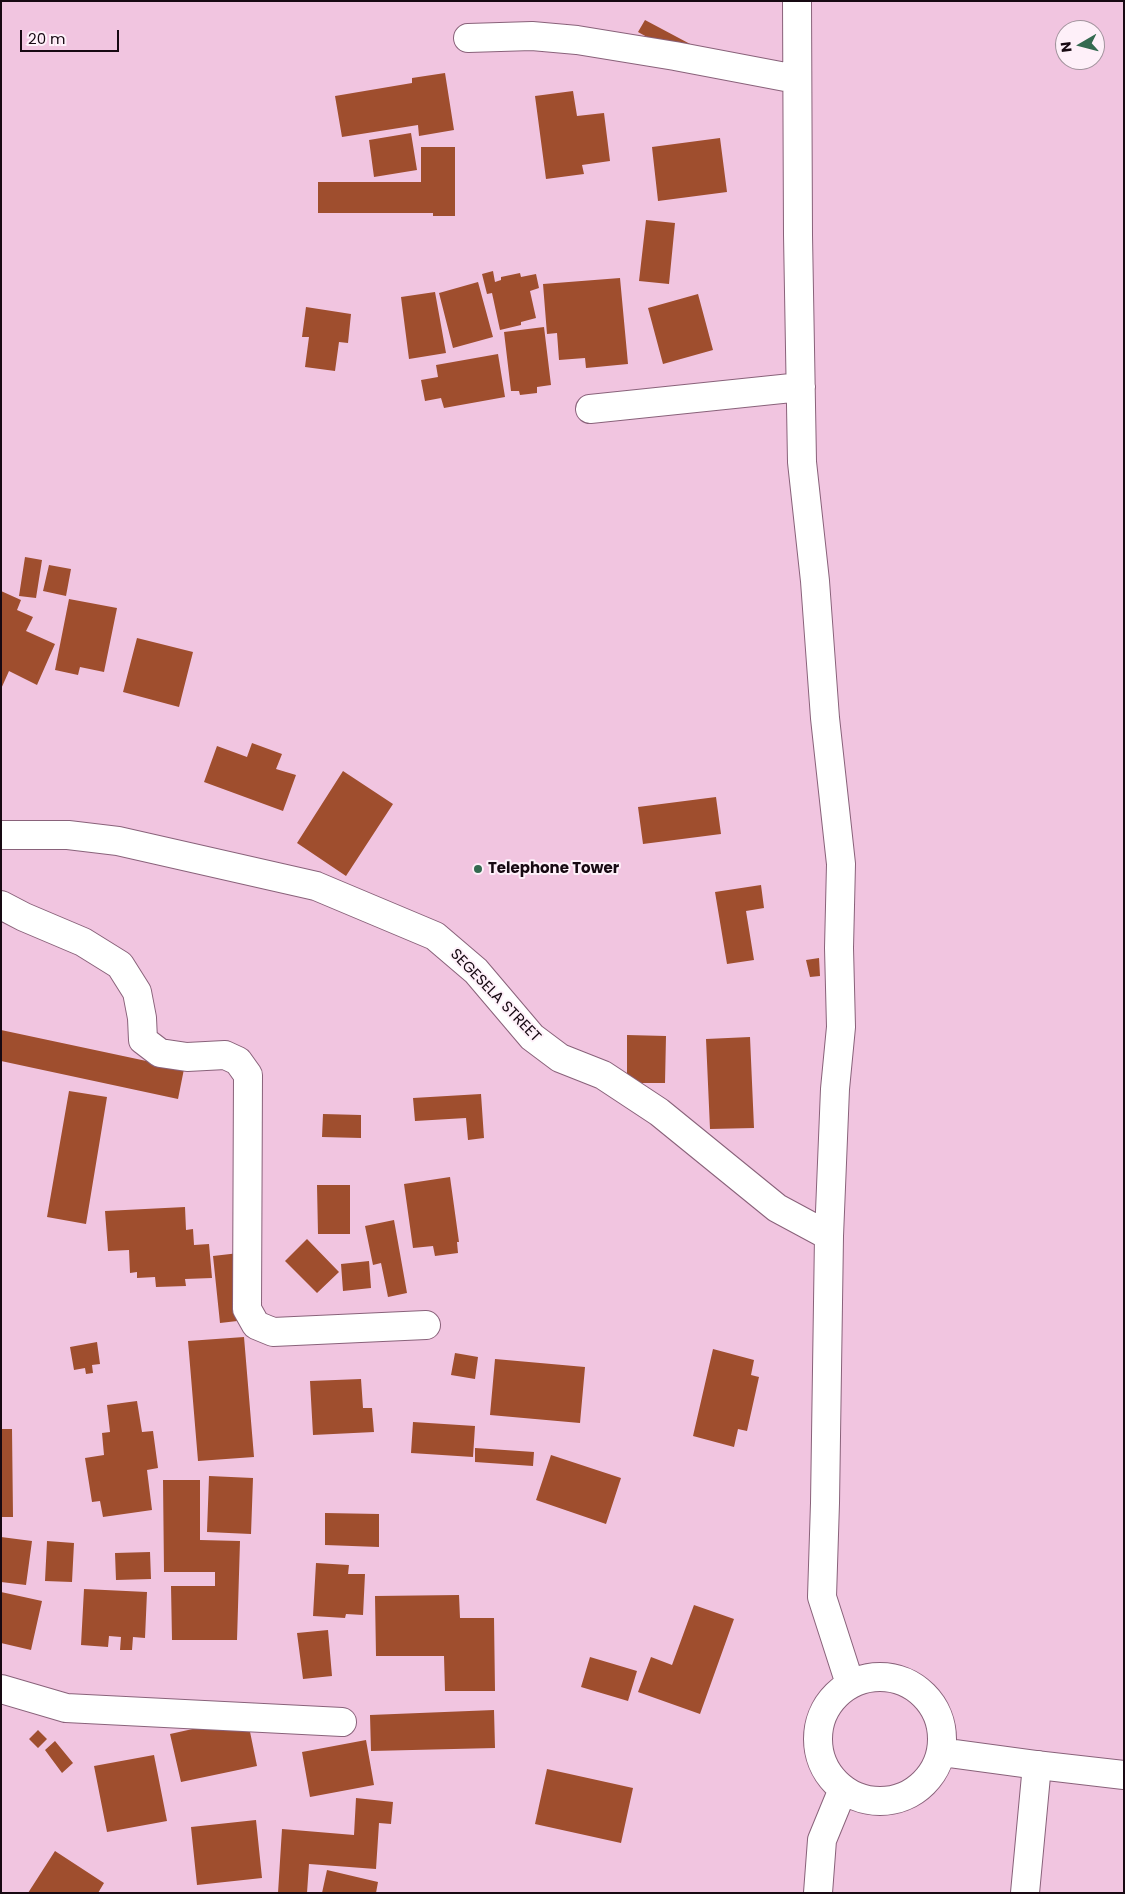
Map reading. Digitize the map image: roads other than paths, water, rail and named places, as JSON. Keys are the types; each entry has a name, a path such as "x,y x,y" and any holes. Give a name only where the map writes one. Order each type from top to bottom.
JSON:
{"main road":[{"path":"797,1 796,80 802,462 815,581 825,718 841,864 839,948 841,1027 835,1088 829,1236 826,1503 822,1596 850,1684"},
{"path":"468,38 532,36 577,40 675,56 796,80"},
{"path":"590,409 801,388"},
{"name":"SEGESELA STREET","path":"1,835 68,835 118,841 316,886 435,936 476,971 532,1037 560,1058 603,1076 659,1112 777,1208 829,1236"},
{"path":"1,905 24,918 83,942 120,965 137,992 142,1018 143,1040 160,1053 187,1058 225,1055 238,1061 248,1075 247,1309 256,1325 272,1332 426,1325"},
{"path":"885,1676 902,1680 918,1689 930,1701 939,1717 942,1734 941,1752 935,1769 924,1783 910,1794 894,1800 876,1801 858,1797 843,1789 830,1776 822,1760 818,1743 819,1725 826,1709 836,1694 850,1684 867,1678 885,1676"},
{"path":"1,1689 66,1708 342,1722"},
{"path":"941,1752 1124,1775"},
{"path":"1025,1893 1037,1765"},
{"path":"818,1893 822,1840 843,1789"}],"place":[{"name":"Telephone Tower","path":"478,869"}]}
